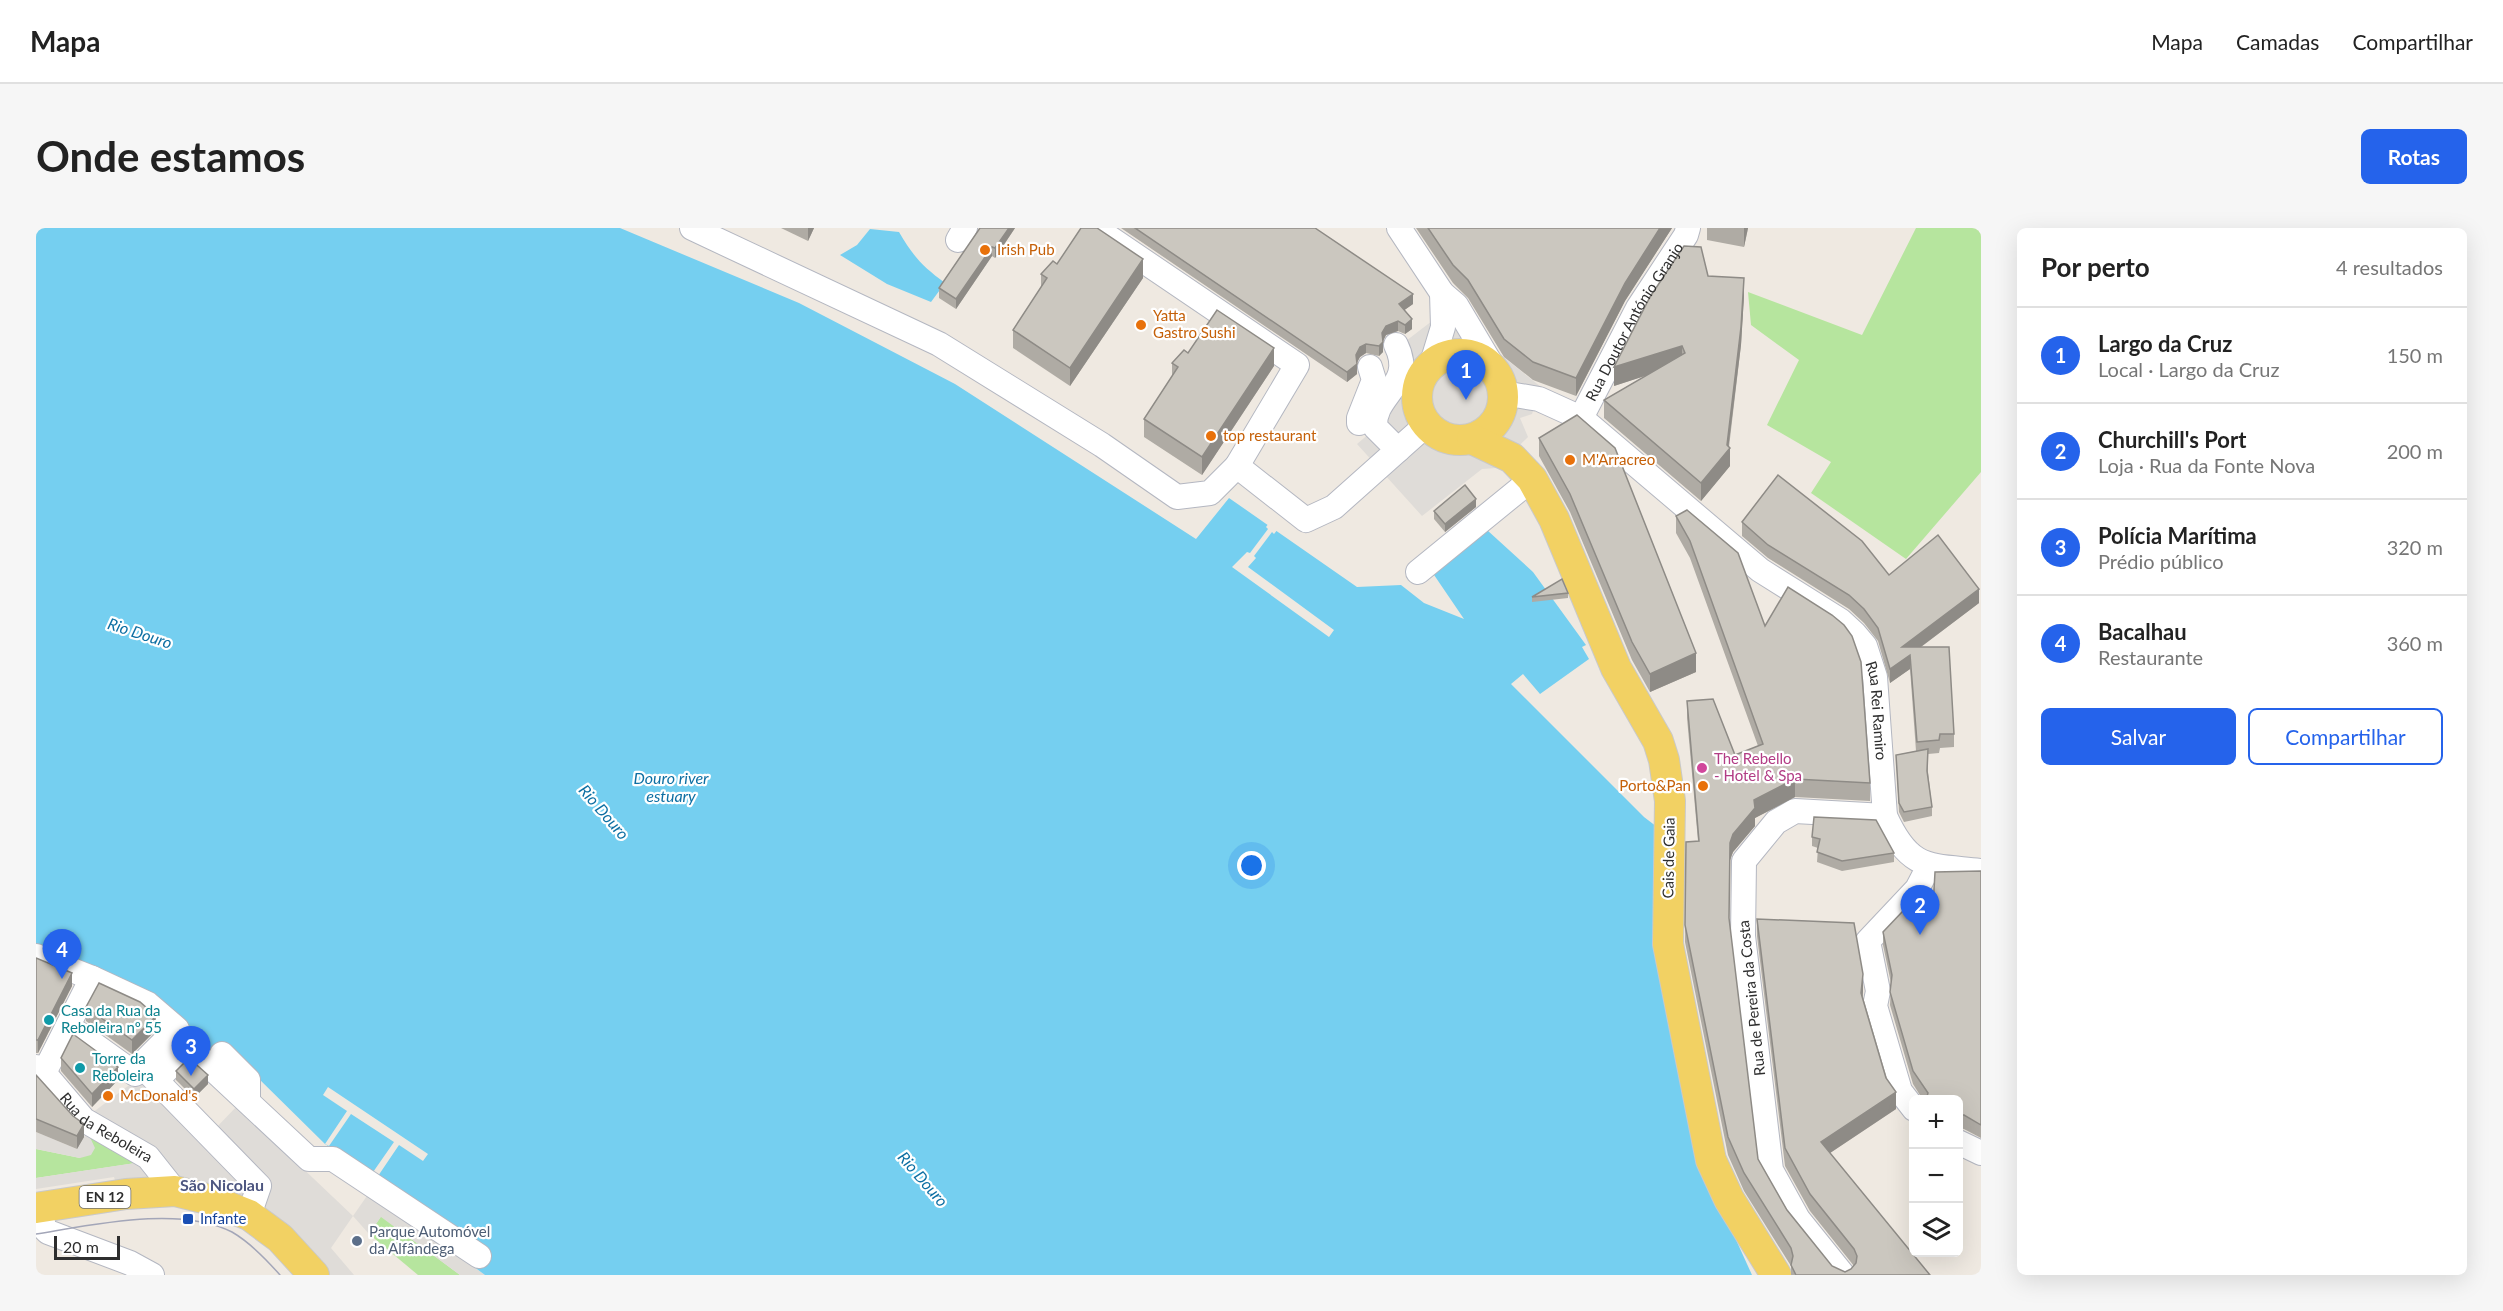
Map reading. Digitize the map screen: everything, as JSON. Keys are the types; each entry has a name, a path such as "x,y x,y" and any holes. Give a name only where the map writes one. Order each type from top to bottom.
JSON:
{"main road":[{"path":"1464,354 1480,359 1498,394 1488,431 1472,439 1455,441 1439,436 1426,425 1418,410 1416,393 1421,376 1432,363 1447,355 1464,354"},
{"name":"Cais de Gaia","path":"1498,394 1512,458"},
{"name":"Cais de Gaia","path":"1472,439 1512,458 1532,480 1554,519 1616,668 1658,741 1664,760 1670,801 1668,944 1712,1160 1729,1199 1776,1275"},
{"name":"EN 12","path":"38,1208 126,1194 175,1191 211,1200 249,1215 280,1238 314,1275"}],"street":[{"path":"692,228 939,344 1102,445 1178,497 1210,493 1237,466 1297,365 1095,228"},
{"path":"1399,228 1442,293 1455,305 1498,394"},
{"name":"Rua Doutor António Granjo","path":"1581,418 1638,308 1688,232"},
{"path":"1432,363 1443,327 1442,293"},
{"path":"1392,456 1375,427 1374,415 1398,381 1402,358 1396,345"},
{"path":"1370,367 1374,380 1359,418 1360,433 1392,456"},
{"name":"Rua Rei Ramiro","path":"1498,394 1539,399 1581,418 1760,570 1841,621 1865,645 1875,677 1885,816 1893,833 1904,850 1916,860 1929,866 1981,871"},
{"path":"1237,466 1306,520 1334,507 1426,425"},
{"path":"1418,572 1532,480"},
{"name":"Rua de Pereira da Costa","path":"1843,1275 1798,1220 1771,1170 1743,936 1744,861 1776,822 1795,811 1885,816"},
{"path":"1909,1103 1900,1091 1875,1006 1878,991 1868,941 1917,889 1929,866"},
{"path":"36,956 92,978 148,1004 173,1034 141,1065 146,1077"},
{"path":"40,1070 68,1026 92,978"},
{"path":"68,1026 146,1077 259,1186 249,1215"},
{"path":"146,1077 189,1047 309,1159 333,1159 479,1257"},
{"path":"222,1054 248,1080 248,1102"},
{"name":"Rua da Reboleira","path":"40,1070 84,1119 148,1157 175,1191"},
{"path":"1963,1144 1981,1153"},
{"path":"38,1208 44,1228 48,1232 130,1263 152,1275"}],"green space":[{"path":"1916,228 1981,228 1981,472 1906,559 1811,493 1831,462 1767,425 1799,360 1751,325 1748,292 1862,335"},
{"path":"87,1132 136,1163 36,1178 36,1149 80,1158"},
{"path":"381,1216 460,1275 418,1275 369,1234"}],"shaded area":[{"path":"1462,298 1501,355 1541,387 1532,414 1520,418 1528,437 1496,468 1482,469 1422,516 1357,444 1390,416 1407,362 1402,344"},
{"path":"144,1074 215,1129 237,1106 353,1216 331,1248 354,1275 327,1275 275,1221 116,1184 114,1177 36,1189 36,1178 135,1163 88,1133 95,1148 91,1155 80,1158 36,1149 36,1132 77,1149 87,1132 88,1116"},
{"path":"369,1193 485,1275 460,1275 381,1217 369,1234 353,1216"}],"water":[{"name":"Douro river estuary","path":"36,228 620,228 799,303 955,384 1196,539 1229,498 1357,587 1401,585 1424,603 1464,619 1430,569 1487,530 1533,572 1586,645 1582,647 1589,659 1540,694 1523,674 1511,684 1644,817 1661,830 1703,1167 1752,1275 485,1275 432,1236 442,1221 325,1144 254,1074 242,1086 183,1030 36,952"},
{"path":"870,229 899,232 919,260 945,283 931,302 887,284 840,255 857,245"}],"pier":[{"path":"1269,523 1278,529 1274,534 1272,532 1248,567 1334,630 1329,637 1232,567 1247,552 1250,553 1268,529 1266,527"},
{"path":"328,1087 428,1154 423,1161 399,1145 376,1179 371,1175 394,1142 351,1114 329,1146 325,1144 347,1111 323,1095"}],"building":[{"path":"980,228 1009,228 995,248 992,247 956,299 939,288"},
{"path":"1081,228 1097,228 1143,259 1070,368 1013,330 1047,278 1041,274 1053,261 1057,264"},
{"path":"1135,228 1315,228 1413,294 1399,304 1412,319 1405,325 1398,321 1386,326 1382,333 1383,342 1379,346 1366,344 1360,347 1356,355 1357,364 1347,372"},
{"path":"1428,228 1660,228 1625,283 1576,378 1533,362 1504,339 1468,280 1453,265"},
{"path":"1684,246 1701,247 1708,276 1744,278 1741,327 1727,445 1730,448 1701,483 1604,400 1685,353 1682,346 1614,367 1650,297"},
{"path":"1217,310 1274,348 1202,457 1144,419 1178,367 1172,363 1184,350 1188,353"},
{"path":"1577,415 1615,448 1696,653 1650,674 1632,642 1570,494 1539,438"},
{"path":"1778,475 1862,541 1889,575 1938,535 1979,589 1902,647 1949,647 1954,734 1940,734 1939,740 1917,742 1910,655 1890,669 1878,628 1864,609 1849,595 1768,545 1742,522"},
{"path":"1465,485 1476,499 1445,524 1434,511"},
{"path":"1687,510 1738,553 1765,626 1788,587 1844,625 1852,636 1861,662 1870,783 1795,779 1754,800 1755,808 1733,834 1730,843 1729,918 1758,1159 1787,1210 1832,1266 1845,1272 1856,1263 1857,1256 1854,1249 1810,1194 1785,1148 1757,919 1854,923 1863,974 1861,993 1886,1078 1896,1092 1821,1142 1909,1249 1909,1257 1915,1257 1930,1275 1796,1275 1791,1265 1793,1256 1791,1248 1744,1173 1728,1137 1685,925 1686,842 1699,841 1687,701 1713,699 1735,755 1763,744 1690,541 1676,516"},
{"path":"1562,579 1568,593 1532,597"},
{"path":"1928,749 1927,771 1932,807 1904,812 1899,803 1896,755"},
{"path":"1814,817 1876,820 1894,853 1842,861 1817,852 1820,839 1812,837"},
{"path":"1981,871 1981,1125 1963,1115 1963,1095 1927,1095 1913,1071 1890,992 1892,975 1883,932 1922,891 1933,908 1935,872"},
{"path":"36,958 72,973 38,1040 36,1040"},
{"path":"99,983 140,1002 156,1016 132,1040 86,1007"},
{"name":"Torre da Reboleira","path":"73,1034 118,1067 92,1094 61,1058"},
{"path":"189,1058 208,1075 194,1089 176,1071"},
{"path":"36,1075 73,1116 84,1124 77,1136 36,1119"}],"tram line":[{"path":"36,1234 136,1219 162,1218 211,1224 239,1236 264,1257 280,1275"}],"place":[{"name":"Irish Pub","path":"985,250"},
{"name":"Yatta Gastro Sushi","path":"1141,325"},
{"name":"Largo da Cruz","path":"1466,400"},
{"name":"top restaurant","path":"1211,436"},
{"name":"M'Arracreo","path":"1570,460"},
{"name":"The Rebello - Hotel & Spa","path":"1702,768"},
{"name":"Porto&Pan","path":"1703,786"},
{"name":"Churchill's Port","path":"1920,935"},
{"name":"Bacalhau","path":"62,979"},
{"name":"Casa da Rua da Reboleira nº 55","path":"49,1020"},
{"name":"Torre da Reboleira","path":"80,1068"},
{"name":"Polícia Marítima","path":"191,1076"},
{"name":"McDonald's","path":"108,1096"},
{"name":"Infante","path":"188,1219"},
{"name":"Parque Automóvel da Alfândega","path":"357,1241"}],"district":[{"name":"São Nicolau","path":"222,1185"}],"water label":[{"name":"Rio Douro","path":"140,633"},
{"name":"Rio Douro","path":"604,812"},
{"name":"Rio Douro","path":"923,1179"}]}
